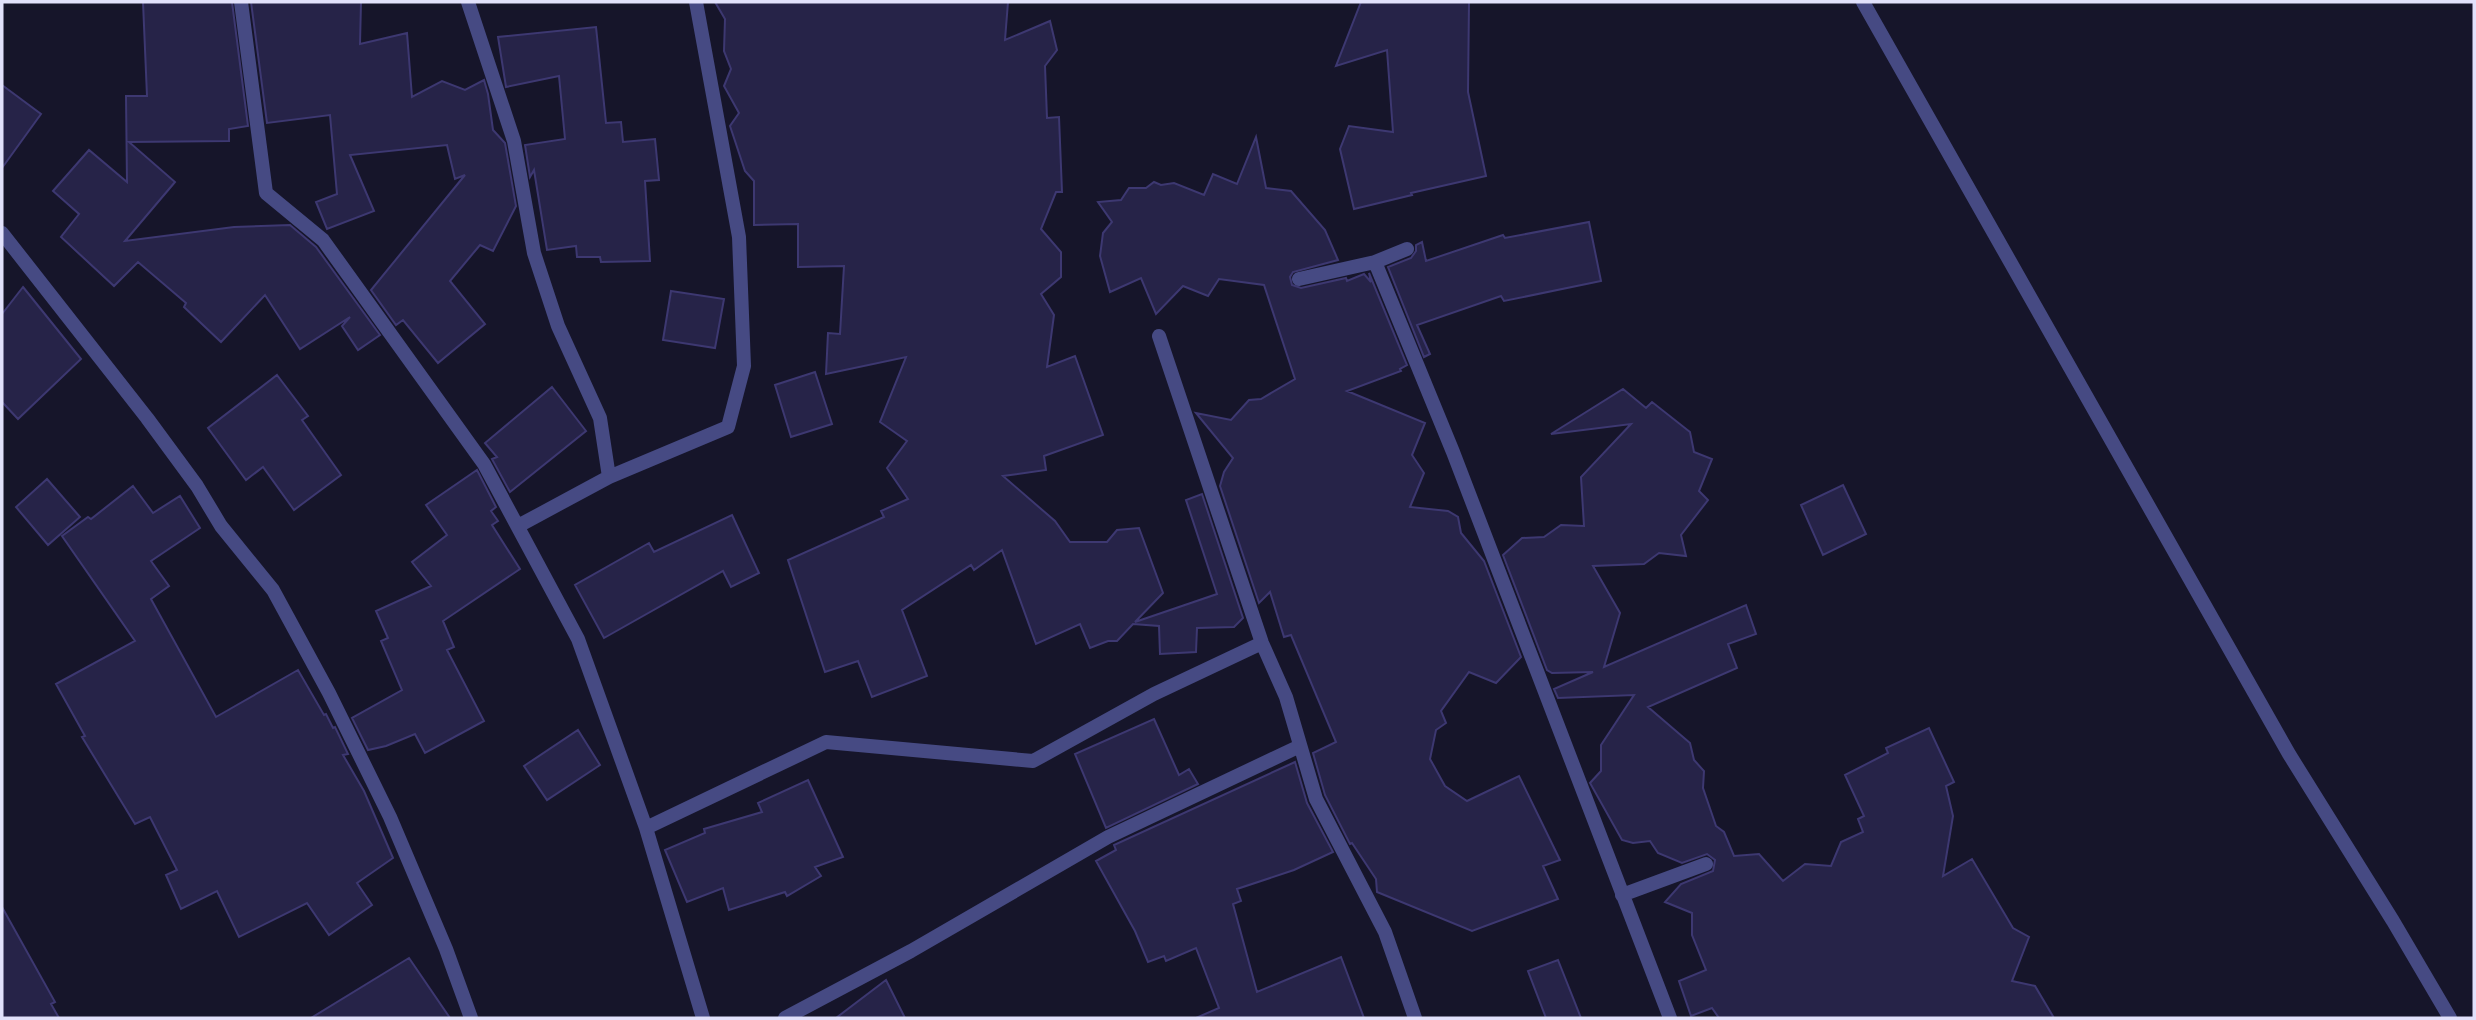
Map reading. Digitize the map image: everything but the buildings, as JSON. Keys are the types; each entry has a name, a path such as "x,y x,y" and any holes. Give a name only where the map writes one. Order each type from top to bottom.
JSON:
{"street":[{"path":"241,2 266,193 323,240 484,464 578,639 646,828 703,1018"},
{"path":"468,2 514,141 534,253 558,326 600,418 609,477"},
{"path":"518,526 609,477 728,427 744,366 739,237 696,2"},
{"path":"1863,2 2282,742 2451,1018"},
{"path":"2,233 147,418 197,486 221,526 273,590 330,693 390,817 446,949 471,1018"},
{"path":"1299,279 1375,262 1407,249"},
{"path":"1375,262 1453,452 1670,1018"},
{"path":"1159,336 1262,643 1286,697 1316,799 1385,932 1415,1018"},
{"path":"646,828 826,742 1033,761 1154,695 1262,643"},
{"path":"785,1018 911,951 1108,837 1300,746"},
{"path":"1622,895 1706,864"}]}
